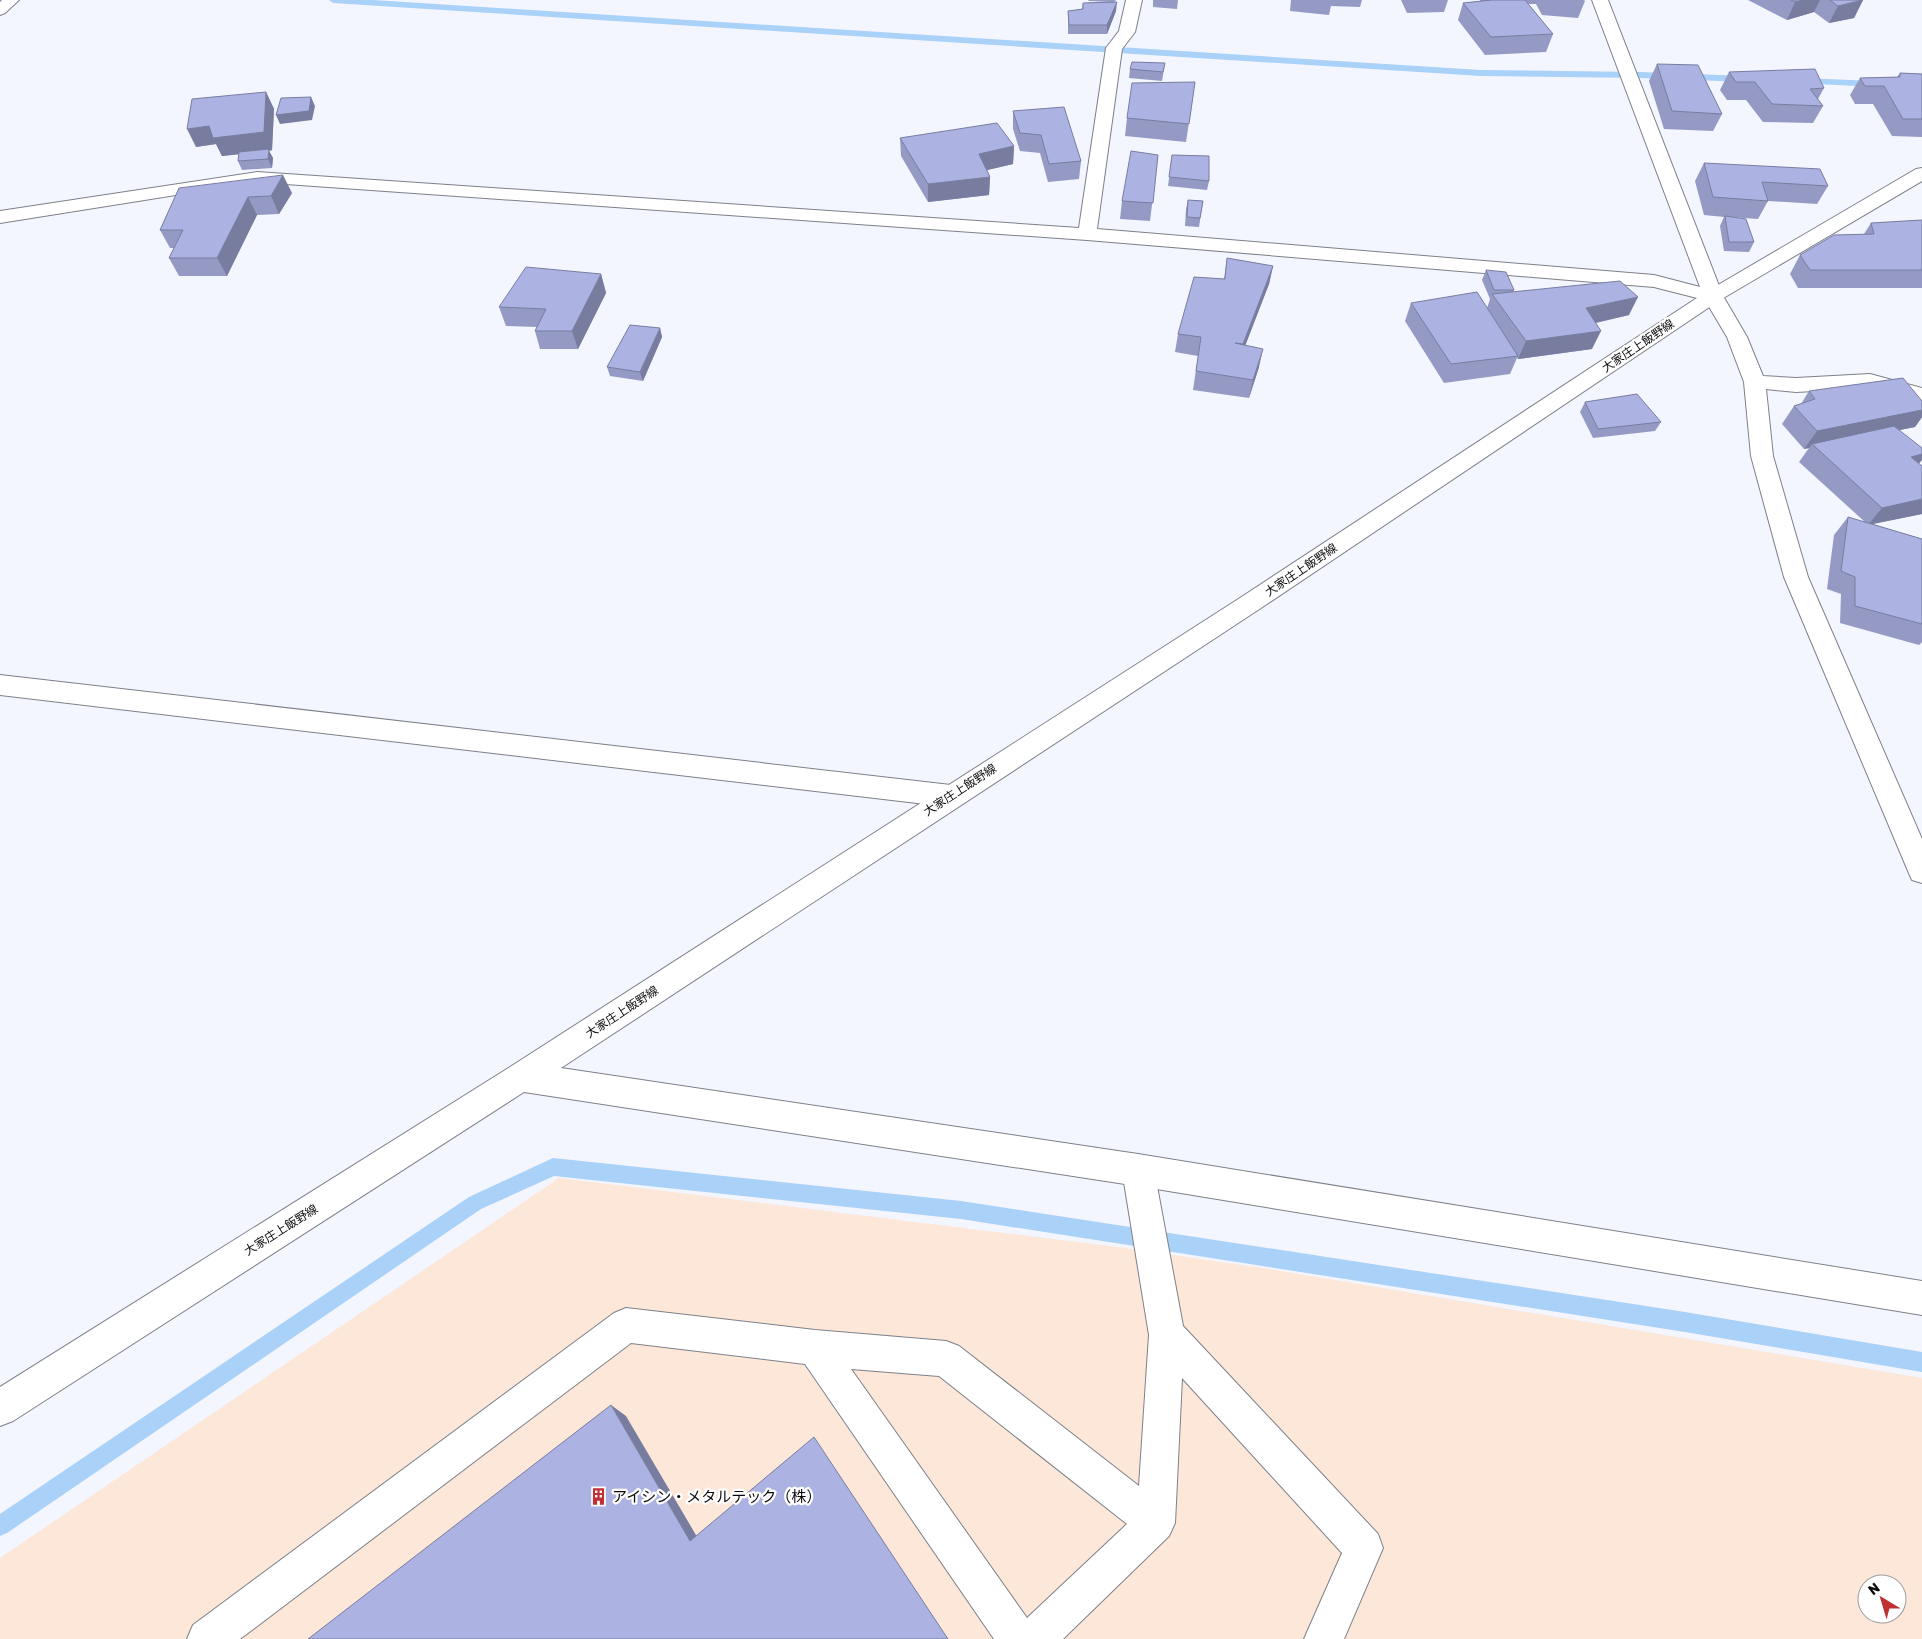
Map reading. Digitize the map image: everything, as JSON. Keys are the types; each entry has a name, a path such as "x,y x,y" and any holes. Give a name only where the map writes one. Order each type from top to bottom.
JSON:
{"street":[{"path":"0,10 11,0"},
{"path":"1087,234 1114,48 1127,32 1134,0"},
{"path":"1600,0 1713,296 1737,337 1756,382 1762,456 1796,577 1922,871"},
{"name":"大家庄上飯野線","path":"0,1408 521,1077 950,796 1252,602 1713,296 1922,173"},
{"path":"0,217 257,177 1087,234 1654,281 1713,296"},
{"path":"1756,382 1796,385 1870,381 1922,395"},
{"path":"0,685 950,796"},
{"path":"521,1077 1138,1170 1922,1298"},
{"path":"1034,1639 1156,1523 1167,1335 1138,1170"},
{"path":"207,1639 626,1325 815,1348 946,1359 1156,1523"},
{"path":"1167,1335 1364,1548 1324,1639"},
{"path":"815,1348 1018,1639"}],"shaded area":[{"path":"559,1178 1118,1247 1269,1269 1922,1378 1922,1639 0,1639 0,1558"}],"building":[{"path":"1492,0 1525,0 1553,34 1491,37 1463,3"},
{"path":"1830,0 1863,0 1838,6"},
{"path":"1117,2 1107,25 1069,25 1068,11 1083,9 1083,3"},
{"path":"1132,62 1165,63 1163,72 1130,69"},
{"path":"1657,64 1698,65 1722,114 1672,111"},
{"path":"1815,69 1824,88 1810,89 1823,106 1772,104 1755,82 1736,82 1729,72"},
{"path":"1900,73 1922,74 1922,119 1903,119 1884,86 1865,86 1860,78 1900,77"},
{"path":"1195,82 1189,124 1127,118 1132,83"},
{"path":"266,92 264,132 213,138 209,126 187,129 192,99"},
{"path":"311,97 309,111 276,115 281,98"},
{"path":"1064,107 1081,161 1049,164 1041,135 1020,133 1013,111"},
{"path":"997,123 1014,146 979,154 990,177 928,184 900,138"},
{"path":"269,149 268,159 238,161 239,152"},
{"path":"1131,151 1158,155 1153,203 1122,201"},
{"path":"1172,155 1209,156 1209,181 1169,177"},
{"path":"1704,163 1820,169 1828,186 1762,182 1768,201 1713,197"},
{"path":"283,175 271,196 248,197 217,258 169,258 183,230 160,230 179,188"},
{"path":"1188,200 1203,201 1200,218 1187,217"},
{"path":"1725,216 1746,219 1754,242 1729,242"},
{"path":"1922,220 1922,270 1810,270 1800,255 1834,235 1874,234 1871,223"},
{"path":"1227,258 1273,266 1243,344 1235,343 1263,349 1253,380 1196,371 1201,337 1178,334 1194,277 1225,279"},
{"path":"526,267 601,274 572,331 535,331 546,309 499,307"},
{"path":"1486,270 1506,272 1514,290 1494,290"},
{"path":"1620,281 1638,297 1586,308 1601,331 1526,341 1492,294"},
{"path":"1477,292 1518,356 1451,364 1411,303"},
{"path":"630,325 660,328 640,372 607,367"},
{"path":"1903,378 1922,401 1922,410 1817,431 1794,406 1815,399 1809,391"},
{"path":"1637,394 1661,422 1598,429 1585,402"},
{"path":"1894,426 1922,448 1922,454 1911,457 1922,466 1922,499 1882,508 1812,444"},
{"path":"1848,517 1922,539 1922,624 1855,606 1855,577 1841,571"},
{"name":"アイシン・メタルテック（株）","path":"611,1405 690,1541 814,1437 948,1639 308,1639"}],"waterway":[{"path":"333,0 1481,73 1640,75 1746,79"},
{"path":"1801,81 1876,84"},
{"path":"0,1526 475,1203 553,1167 961,1210 1685,1322 1922,1362"}],"place":[{"name":"アイシン・メタルテック（株）","path":"598,1497"}]}
